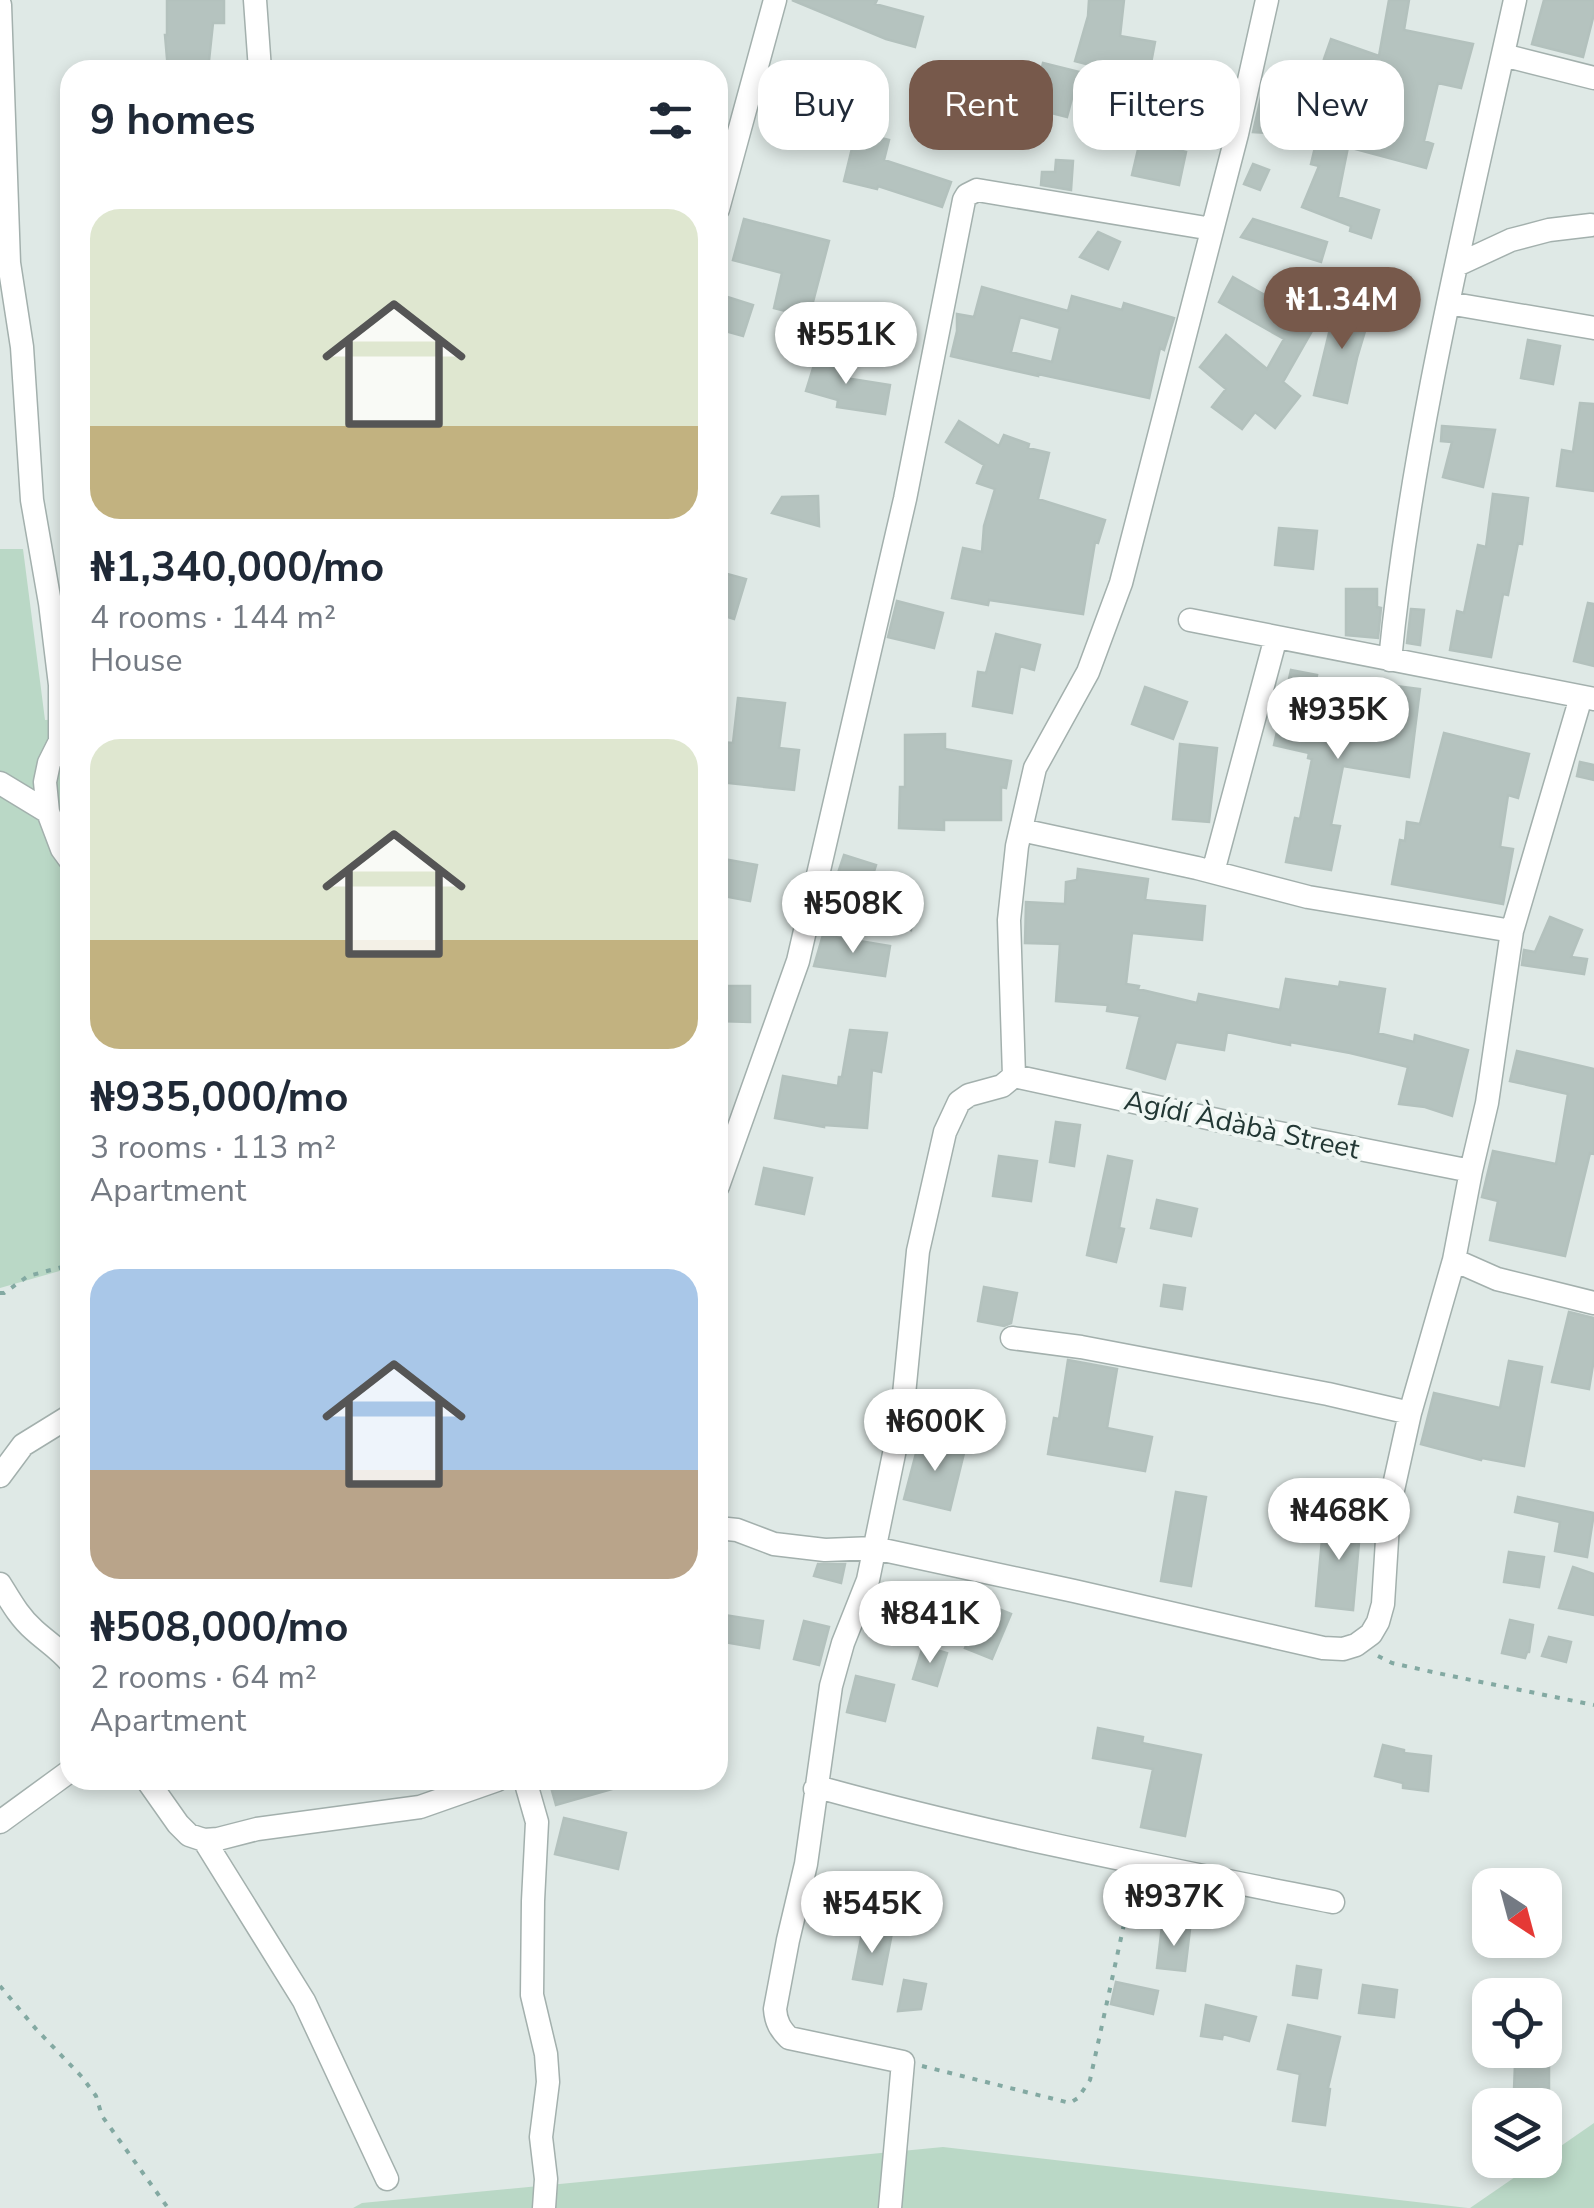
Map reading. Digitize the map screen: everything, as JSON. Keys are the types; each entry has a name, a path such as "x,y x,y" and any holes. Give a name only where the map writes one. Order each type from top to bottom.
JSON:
{"street":[{"path":"255,0 259,60"},
{"path":"728,172 775,0"},
{"path":"890,2208 903,2062 790,2038 782,2031 775,2009 806,1864 831,1686 868,1580 902,1415 918,1251 945,1132 958,1102 1002,1086 1014,1076 1009,920 1021,830 1035,768 1088,672 1121,584 1267,0"},
{"path":"1390,660 1398,571 1448,302 1515,0"},
{"path":"0,5 10,263 22,347 32,500 60,685"},
{"path":"1503,56 1594,78"},
{"path":"728,1158 798,960 905,499 964,200 977,190 1212,229"},
{"path":"1457,265 1511,240 1591,225"},
{"path":"1448,302 1594,328"},
{"path":"728,1529 774,1544 826,1550 874,1548 1323,1648 1356,1645 1371,1634 1378,1622 1389,1508 1410,1413 1454,1260 1486,1104 1512,931 1588,698 1190,620"},
{"path":"1212,872 1276,637"},
{"path":"60,747 48,763 45,782 48,812 60,843"},
{"path":"0,784 48,812"},
{"path":"1021,830 1308,897 1512,931"},
{"name":"Agídí Àdàbà Street","path":"1014,1076 1470,1171"},
{"path":"1454,1260 1498,1279 1594,1302"},
{"path":"1012,1338 1328,1394 1410,1413"},
{"path":"0,1476 23,1445 60,1422"},
{"path":"0,1584 32,1628 60,1650"},
{"path":"0,1822 60,1778"},
{"path":"815,1789 1138,1864 1333,1902"},
{"path":"154,1790 178,1824 204,1840 420,1807 468,1790"},
{"path":"528,1790 538,1822 532,1995 546,2054 548,2082 541,2137 546,2179 544,2208"},
{"path":"204,1840 304,2001 386,2178"}],"path":[{"path":"0,1294 28,1276 60,1268"},
{"path":"1382,1658 1594,1705"},
{"path":"903,2062 1070,2103 1078,2098 1090,2080 1138,1864"},
{"path":"0,1986 82,2077 96,2096 102,2116 168,2208"}],"green space":[{"path":"0,549 23,549 45,720 60,719 60,1271 0,1288"},
{"path":"1594,2123 1594,2208 1470,2208 1514,2178 1562,2178 1562,2145"},
{"path":"943,2147 1468,2208 353,2208 362,2203"}],"building":[{"path":"167,0 224,0 224,23 213,23 209,60 167,60"},
{"path":"792,0 877,0 875,4 923,17 915,47"},
{"path":"1089,0 1124,0 1120,36 1155,42 1152,60 1075,60"},
{"path":"1389,0 1409,0 1404,30 1473,44 1461,88 1438,83 1424,141 1433,144 1426,168 1359,150 1404,150 1404,60 1324,59 1331,39 1379,56"},
{"path":"1544,0 1594,0 1583,57 1532,44"},
{"path":"1053,66 1073,70 1073,94 1067,117 1053,113"},
{"path":"1260,102 1260,132 1253,132"},
{"path":"852,150 886,150 884,160 951,182 942,207 878,186 877,189 844,181"},
{"path":"1138,150 1186,152 1179,185 1132,175"},
{"path":"1314,150 1347,150 1338,197 1379,210 1371,238 1302,207 1319,166 1311,164"},
{"path":"1056,160 1073,161 1071,190 1041,185 1042,172 1055,172"},
{"path":"1253,164 1269,170 1260,190 1244,184"},
{"path":"744,219 829,241 809,317 774,308 782,273 733,260"},
{"path":"1253,219 1327,242 1321,262 1241,237"},
{"path":"1098,232 1120,242 1108,269 1080,257"},
{"path":"1233,277 1316,324 1283,382 1300,396 1275,428 1255,412 1242,429 1212,407 1226,389 1200,367 1226,335 1267,369 1284,339 1219,302"},
{"path":"982,287 1068,311 1072,296 1122,310 1124,303 1174,318 1164,350 1160,348 1149,398 951,356 957,314 974,317","holes":["1020,317 1060,328 1052,362 1011,352"]},
{"path":"728,297 753,305 743,336 728,332"},
{"path":"1337,300 1371,311 1347,403 1314,395"},
{"path":"1528,340 1560,346 1553,384 1521,378"},
{"path":"818,352 844,360 839,377 890,385 885,414 837,407 838,400 806,391"},
{"path":"1580,403 1594,404 1594,491 1557,486 1562,450 1573,452"},
{"path":"959,421 999,446 1004,435 1029,444 1028,448 1049,453 1038,499 1105,520 1098,543 1095,542 1083,614 952,598 963,548 982,552 984,526 995,489 977,483 984,465 946,442"},
{"path":"1442,426 1495,430 1483,487 1443,477 1452,442 1441,441"},
{"path":"1493,494 1528,498 1522,544 1518,543 1508,595 1503,594 1491,657 1450,650 1457,611 1464,613 1478,545 1486,547"},
{"path":"818,496 819,526 772,513 782,497"},
{"path":"1279,528 1317,531 1313,569 1275,565"},
{"path":"728,574 746,579 734,619 728,617"},
{"path":"1346,589 1377,589 1377,607 1381,608 1378,638 1346,635"},
{"path":"897,601 943,613 934,648 888,637"},
{"path":"1588,603 1594,604 1594,666 1574,661"},
{"path":"1411,609 1424,610 1420,645 1407,643"},
{"path":"996,634 1040,645 1034,670 1020,666 1012,713 973,706 978,672 986,673"},
{"path":"1291,670 1317,675 1307,722 1376,739 1379,724 1389,725 1395,686 1420,689 1409,777 1343,766 1331,825 1340,826 1331,870 1286,862 1295,818 1300,819 1312,759 1308,758 1309,753 1274,745"},
{"path":"1145,687 1187,702 1173,739 1132,724"},
{"path":"738,698 785,703 779,748 799,750 794,790 728,783 728,743 733,743"},
{"path":"1444,733 1529,754 1518,798 1508,795 1500,847 1513,849 1503,904 1392,884 1407,822 1420,824"},
{"path":"945,734 945,749 1011,761 1006,788 1001,787 1001,820 944,820 944,830 899,828 900,787 905,787 905,735"},
{"path":"1180,744 1217,748 1209,822 1173,819"},
{"path":"1580,762 1594,765 1594,780 1577,776"},
{"path":"844,855 876,865 866,897 915,904 911,930 828,903"},
{"path":"728,860 757,865 750,901 728,897"},
{"path":"1078,869 1148,879 1145,900 1205,906 1202,940 1132,933 1126,984 1197,1003 1199,994 1280,1010 1286,979 1385,989 1378,1033 1414,1042 1415,1035 1468,1050 1452,1116 1399,1104 1408,1067 1227,1032 1224,1050 1176,1042 1165,1079 1127,1068 1140,1016 1107,1011 1108,1005 1056,1001 1060,944 1025,943 1026,902 1065,904 1066,882 1077,880"},
{"path":"1550,917 1582,930 1571,957 1587,959 1584,974 1522,965 1524,950 1535,952"},
{"path":"823,935 890,946 885,976 814,966"},
{"path":"728,986 750,986 750,1022 728,1021"},
{"path":"850,1030 887,1033 881,1072 872,1070 867,1128 824,1127 775,1118 783,1076 838,1086"},
{"path":"1517,1051 1594,1069 1594,1154 1590,1153 1565,1256 1490,1240 1498,1201 1482,1197 1493,1151 1556,1164 1568,1094 1510,1081"},
{"path":"1056,1122 1080,1125 1074,1166 1050,1162"},
{"path":"999,1156 1037,1161 1031,1201 993,1196"},
{"path":"1108,1156 1132,1161 1116,1262 1087,1255"},
{"path":"764,1168 812,1178 804,1214 756,1204"},
{"path":"1157,1200 1197,1209 1191,1236 1151,1228"},
{"path":"1164,1285 1185,1288 1182,1309 1161,1306"},
{"path":"984,1287 1017,1293 1011,1323 1004,1326 978,1321"},
{"path":"1569,1312 1594,1318 1589,1389 1552,1382"},
{"path":"1068,1360 1117,1369 1107,1428 1152,1437 1145,1471 1048,1454 1054,1418 1059,1419"},
{"path":"1509,1361 1542,1367 1524,1466 1481,1460 1421,1444 1434,1393 1500,1408"},
{"path":"920,1438 965,1449 950,1510 904,1499"},
{"path":"1176,1492 1206,1497 1191,1586 1161,1581"},
{"path":"1518,1497 1594,1513 1587,1557 1555,1551 1560,1522 1515,1512"},
{"path":"1324,1517 1361,1520 1353,1610 1316,1606"},
{"path":"1509,1552 1544,1557 1539,1587 1504,1582"},
{"path":"818,1564 845,1564 841,1583 814,1576"},
{"path":"1573,1567 1594,1574 1594,1615 1559,1608"},
{"path":"984,1603 1011,1614 992,1659 965,1648"},
{"path":"728,1616 763,1621 759,1648 728,1643"},
{"path":"1510,1620 1533,1625 1525,1658 1502,1653"},
{"path":"804,1621 829,1627 819,1665 794,1659"},
{"path":"1549,1637 1571,1642 1566,1662 1542,1656"},
{"path":"923,1646 947,1653 937,1686 913,1679"},
{"path":"856,1676 894,1685 885,1721 847,1712"},
{"path":"1098,1728 1143,1737 1142,1743 1201,1755 1185,1836 1141,1827 1153,1769 1093,1758"},
{"path":"1383,1745 1404,1753 1431,1756 1428,1791 1403,1788 1403,1783 1375,1776"},
{"path":"552,1790 608,1790 556,1805"},
{"path":"564,1818 626,1833 618,1869 555,1854"},
{"path":"1162,1926 1190,1929 1185,1971 1157,1968"},
{"path":"863,1928 892,1933 882,1984 853,1979"},
{"path":"1297,1966 1321,1970 1317,1998 1293,1995"},
{"path":"904,1980 926,1984 921,2009 898,2011"},
{"path":"1116,1982 1158,1991 1153,2014 1111,2004"},
{"path":"1363,1985 1397,1990 1394,2017 1359,2013"},
{"path":"1206,2005 1256,2017 1249,2041 1223,2034 1222,2039 1201,2036"},
{"path":"1288,2025 1340,2037 1328,2088 1325,2125 1293,2121 1300,2074 1278,2069"},
{"path":"1515,2068 1549,2068 1549,2088 1514,2088"}]}
